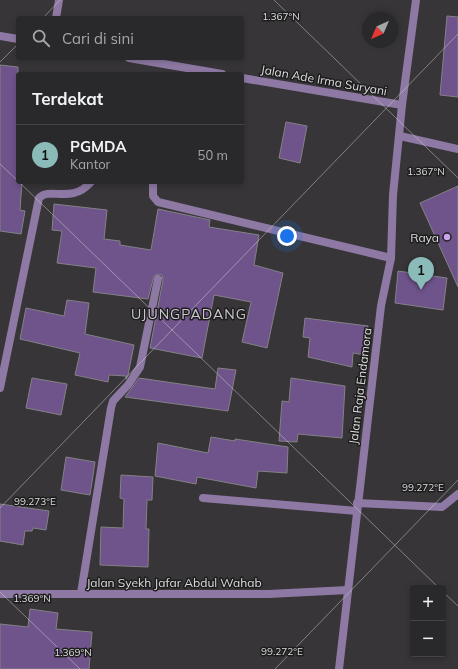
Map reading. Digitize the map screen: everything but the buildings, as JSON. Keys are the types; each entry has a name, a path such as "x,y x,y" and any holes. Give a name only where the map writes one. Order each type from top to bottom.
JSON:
{"street":[{"path":"56,16 59,0"},
{"name":"Jalan Raja Endamora","path":"339,669 382,306 391,258 393,195 402,106 416,0"},
{"path":"0,36 16,39"},
{"path":"141,60 210,72"},
{"name":"Jalan Ade Irma Suryani","path":"244,78 402,106"},
{"path":"400,136 458,149"},
{"path":"0,388 38,200 42,195 47,194 75,194 81,192 89,184"},
{"path":"153,184 153,196 158,202 391,258"},
{"path":"81,593 111,408 113,401 128,385 140,367 158,279"},
{"path":"203,498 357,507 434,508 446,505 458,494"},
{"name":"Jalan Syekh Jafar Abdul Wahab","path":"0,594 269,594 348,590"}],"place":[{"name":"Raya","path":"447,237"},
{"name":"PGMDA","path":"421,290"}],"district":[{"name":"UJUNGPADANG","path":"189,314"}]}
